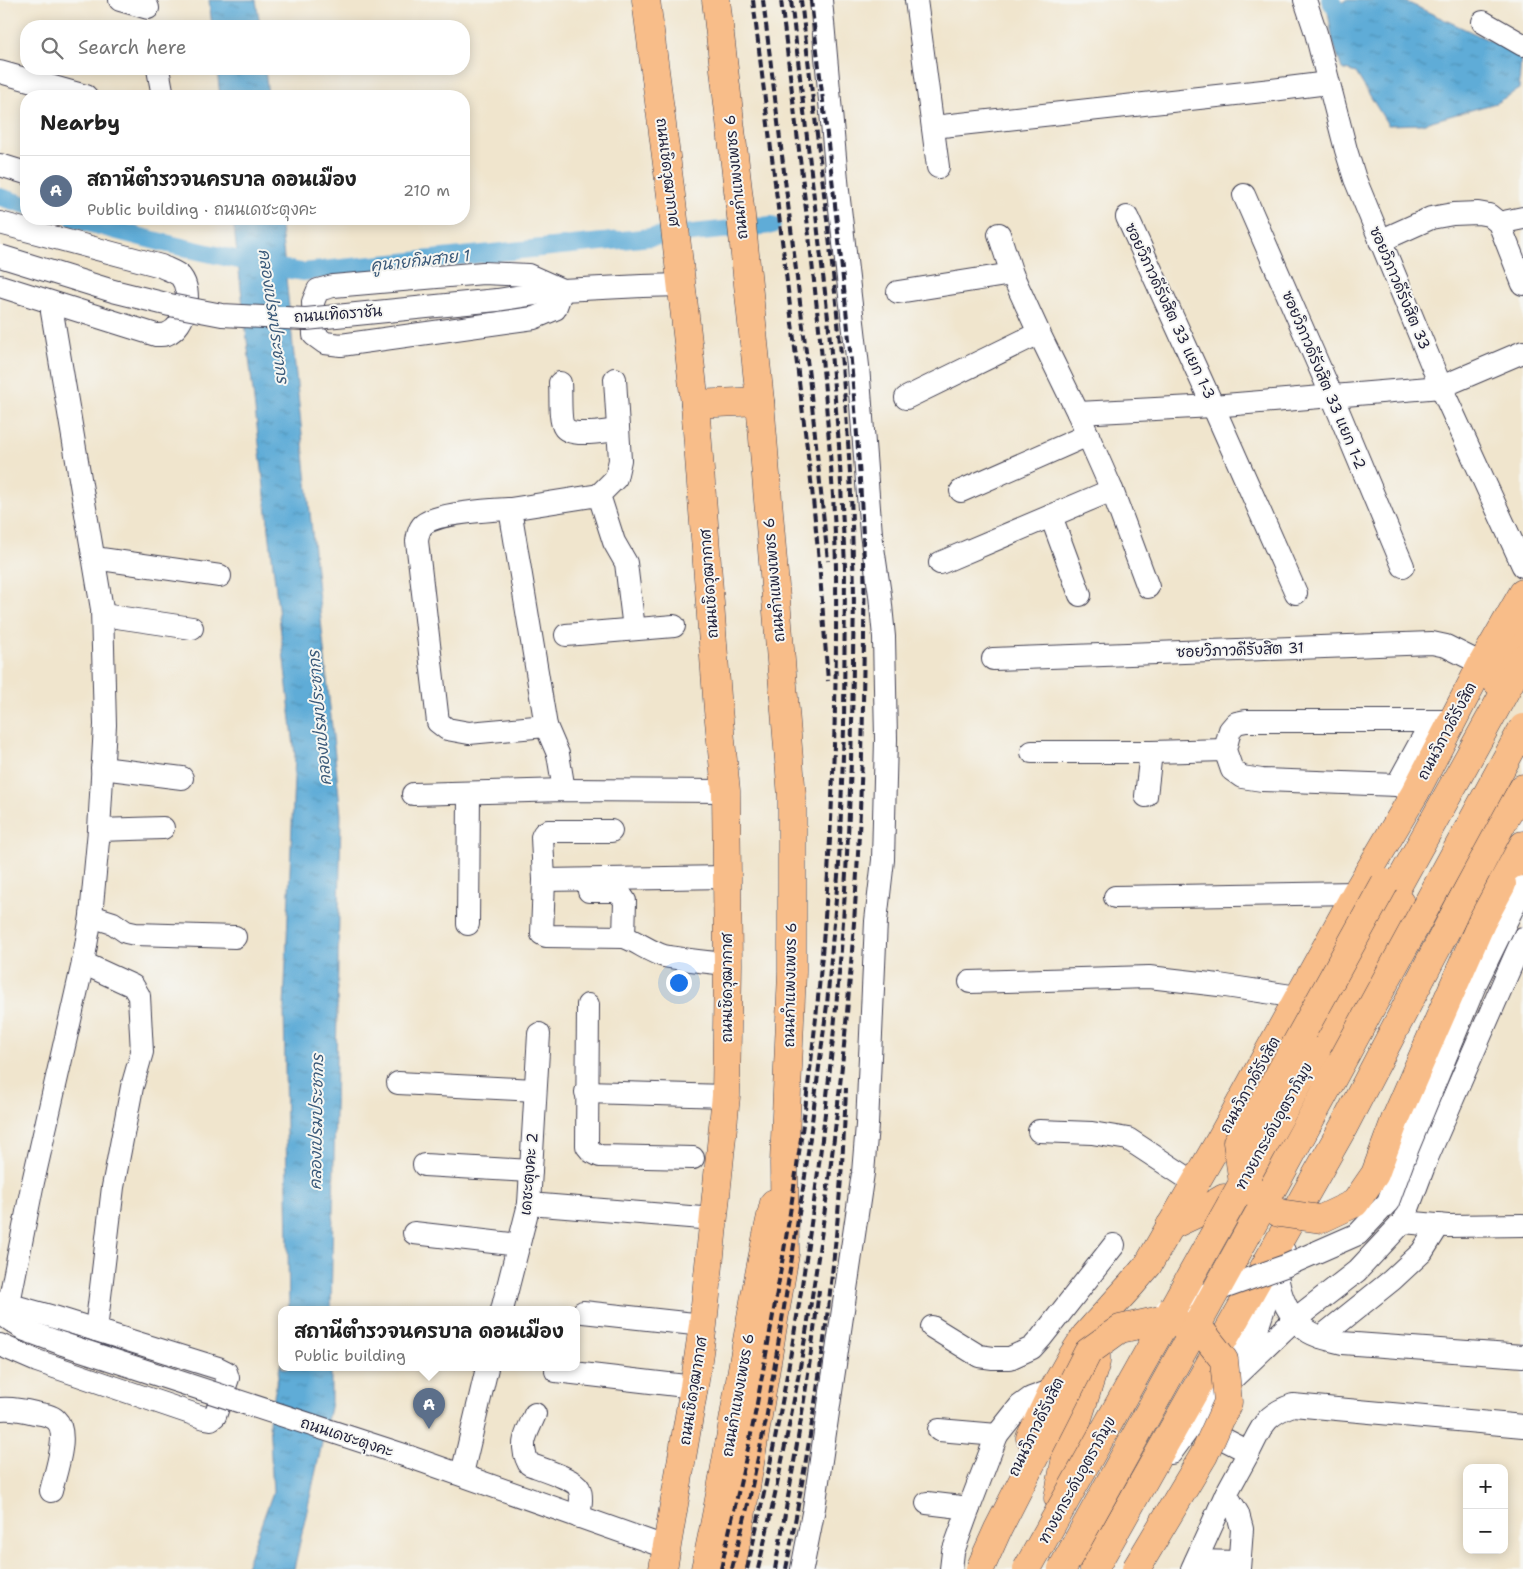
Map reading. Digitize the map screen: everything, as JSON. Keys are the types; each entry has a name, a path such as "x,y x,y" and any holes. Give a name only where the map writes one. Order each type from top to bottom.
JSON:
{"main road":[{"name":"ถนนเชิดวุฒากาศ","path":"646,0 696,404 718,710 726,791 728,964 726,1096 703,1325 665,1559"},
{"name":"ถนนกำแพงเพชร 6","path":"716,0 760,401 792,797 792,972 784,1163 785,1254 731,1569"},
{"path":"696,404 760,401"},
{"name":"ถนนวิภาวดีรังสิต","path":"968,1569 1053,1390 1071,1358 1101,1330 1131,1285 1148,1264 1356,893 1406,789 1442,721 1482,664 1523,593"},
{"path":"1523,633 1450,770 1419,821 1261,1107 1237,1142 1243,1183 1279,1213 1320,1219 1355,1203 1375,1174 1395,1120 1482,921 1512,886 1523,845"},
{"name":"ถนนวิภาวดีรังสิต","path":"1019,1569 1523,659"},
{"name":"ทางยกระดับอุตราภิมุข","path":"1027,1569 1258,1154 1523,685"},
{"name":"ทางยกระดับอุตราภิมุข","path":"1062,1569 1285,1166 1523,728"},
{"path":"1094,1569 1344,1126 1500,827 1523,788"},
{"path":"1500,827 1523,798"},
{"name":"ถนนกำแพงเพชร 6","path":"705,1569 719,1505 763,1250 784,1163"},
{"path":"1170,1226 1224,1198"},
{"path":"1101,1330 1165,1320 1203,1333 1224,1360 1228,1402 1204,1455 1136,1569"},
{"path":"1058,1498 1067,1452 1096,1362 1101,1330"},
{"path":"980,1569 998,1529 1101,1330"}],"street":[{"path":"120,0 148,11"},
{"path":"802,1569 814,1508 863,1173 869,1088 876,922 883,860 886,739 884,637 871,534 858,366 838,191 821,0"},
{"path":"916,0 938,167"},
{"name":"ซอยวิภาวดีรังสิต 33","path":"1305,0 1316,33 1346,150 1356,179 1441,387 1523,566"},
{"path":"1483,22 1523,45"},
{"path":"0,72 64,90"},
{"path":"159,75 162,90"},
{"path":"933,127 1328,83"},
{"path":"0,165 20,171"},
{"name":"ซอยวิภาวดีรังสิต 33 แยก 1-2","path":"1244,194 1332,396 1403,566"},
{"path":"1380,241 1431,218 1453,214 1478,213 1489,215 1499,223 1523,284"},
{"name":"ซอยวิภาวดีรังสิต 33 แยก 1-3","path":"1127,217 1296,592"},
{"path":"1499,223 1523,218"},
{"path":"0,223 160,266 180,275 187,290 187,302 180,324 167,335 156,335 0,286"},
{"path":"999,234 1012,274 1112,490 1148,587"},
{"name":"ถนนเทิดราชัน","path":"0,256 170,306 222,314 306,319 497,300 562,290 682,286"},
{"path":"492,274 528,274 562,290 554,310 534,318 341,345 325,343 314,335 313,302 318,290 333,286 492,274"},
{"path":"898,292 1012,274"},
{"path":"0,1345 37,1360 211,1419 215,1416 228,1378 226,1372 218,1368 96,1330 3,1306 83,963 91,916 102,768 104,725 103,615 52,312"},
{"path":"906,398 1039,334"},
{"path":"1078,413 1213,406 1441,387 1523,352"},
{"path":"546,726 469,733 447,729 438,722 418,551 418,534 422,526 442,518 599,495 616,478 620,460 615,379"},
{"path":"560,383 563,427 568,431 579,433 618,430"},
{"path":"961,491 1088,435"},
{"path":"940,563 1112,490"},
{"path":"599,495 614,542 626,563 634,629"},
{"path":"510,509 546,726 558,754 564,790"},
{"path":"1051,516 1080,595"},
{"path":"94,558 220,576"},
{"path":"103,615 192,628"},
{"path":"566,636 674,626"},
{"name":"ซอยวิภาวดีรังสิต 31","path":"992,659 1432,643 1446,646 1482,664"},
{"path":"1406,789 1262,780 1242,777 1232,770 1225,750 1230,730 1236,723 1246,721 1442,721"},
{"path":"1032,752 1225,750"},
{"path":"1146,796 1151,752"},
{"path":"102,768 182,778"},
{"path":"413,794 564,790 726,791"},
{"path":"468,924 469,794"},
{"path":"98,830 163,828"},
{"path":"610,831 548,831 544,833 542,837 544,886 542,934 546,936 624,937 664,956 728,964"},
{"path":"544,886 727,877"},
{"path":"544,886 615,891 625,901 624,937"},
{"path":"1058,1315 1101,1330 1285,1266 1358,1234 1388,1202 1407,1150 1475,986 1512,886"},
{"path":"1116,897 1356,893"},
{"path":"91,916 113,923 126,932 135,934 235,937"},
{"path":"1122,1521 1193,1423 1229,1382 1294,1320 1357,1271 1403,1222 1427,1158 1523,938"},
{"path":"83,963 134,986 139,996 142,1052 132,1087 113,1187 96,1330"},
{"path":"970,982 1149,977 1298,998"},
{"path":"588,1005 587,1146 592,1152 600,1156 693,1158"},
{"name":"เดชะตุงคะ 2","path":"503,1306 529,1204 539,1034"},
{"path":"398,1083 536,1090"},
{"path":"586,1092 726,1096"},
{"path":"1229,1382 1258,1326 1287,1243 1344,1126"},
{"path":"1039,1131 1092,1133 1128,1139 1195,1183"},
{"path":"424,1165 531,1171"},
{"path":"529,1204 714,1219"},
{"path":"1403,1222 1439,1225 1523,1226"},
{"path":"1321,1337 1392,1280 1422,1252 1439,1225"},
{"path":"414,1232 519,1245"},
{"path":"932,1328 979,1356 1010,1358 1032,1348 1114,1244"},
{"path":"1277,1271 1283,1302 1294,1320 1309,1332 1321,1337 1342,1343 1523,1356"},
{"name":"ถนนเดชะตุงคะ","path":"3,1306 24,1330"},
{"path":"583,1312 703,1325"},
{"name":"ถนนเดชะตุงคะ","path":"0,1331 24,1330 462,1474 579,1517 665,1559"},
{"path":"462,1474 486,1371"},
{"path":"556,1371 694,1387"},
{"path":"951,1569 953,1552 998,1435 1020,1406 1031,1398 1053,1390"},
{"path":"1226,1494 1238,1514 1242,1529 1239,1566 1199,1565 1226,1494 1266,1420 1279,1410 1294,1405 1523,1426"},
{"path":"0,1409 16,1409 40,1414 53,1418 58,1422 62,1429 63,1440 51,1491"},
{"path":"535,1414 524,1443 524,1456 529,1464 573,1482 580,1489 579,1517"},
{"path":"1193,1423 1249,1452"},
{"path":"939,1430 998,1435"},
{"path":"927,1503 969,1508"}],"water":[{"path":"209,0 256,0 259,20 211,20"},
{"path":"1346,0 1402,0 1521,55 1519,89 1496,103 1421,124 1388,125 1356,73 1342,69 1333,42 1328,12"},
{"path":"218,75 266,75 267,90 219,90"},
{"name":"คลองเปรมประชากร","path":"234,225 281,225 341,815 331,1306 289,1306 284,1007 295,755"},
{"path":"279,1371 331,1371 331,1403 294,1569 245,1569 273,1492 269,1421"}],"waterway":[{"path":"1330,0 1347,26"},
{"name":"คูนายกิมสาย 1","path":"0,197 20,203"},
{"name":"คูนายกิมสาย 1","path":"96,225 187,248 302,272 772,225"}],"railway":[{"path":"753,0 812,489 828,681"},
{"path":"763,0 809,376 828,561"},
{"path":"721,1569 755,1414 783,1258 799,1154 823,944 833,784 836,623 833,498 819,331 781,0"},
{"path":"732,1569 766,1420 805,1176 827,1005 839,864 844,729 845,566 839,445 828,318 791,0"},
{"path":"747,1569 780,1415 806,1261 834,1028 841,950 851,771 854,587 849,457 833,276 801,0"},
{"path":"758,1569 799,1375 829,1179 850,981 862,765 864,561 861,491 843,280 811,0"},
{"path":"786,1569 808,1450 833,1269 846,1088"},
{"path":"775,1569 799,1430 819,1290"}],"place":[{"name":"สถานีตำรวจนครบาล ดอนเมือง","path":"429,1429"}]}
